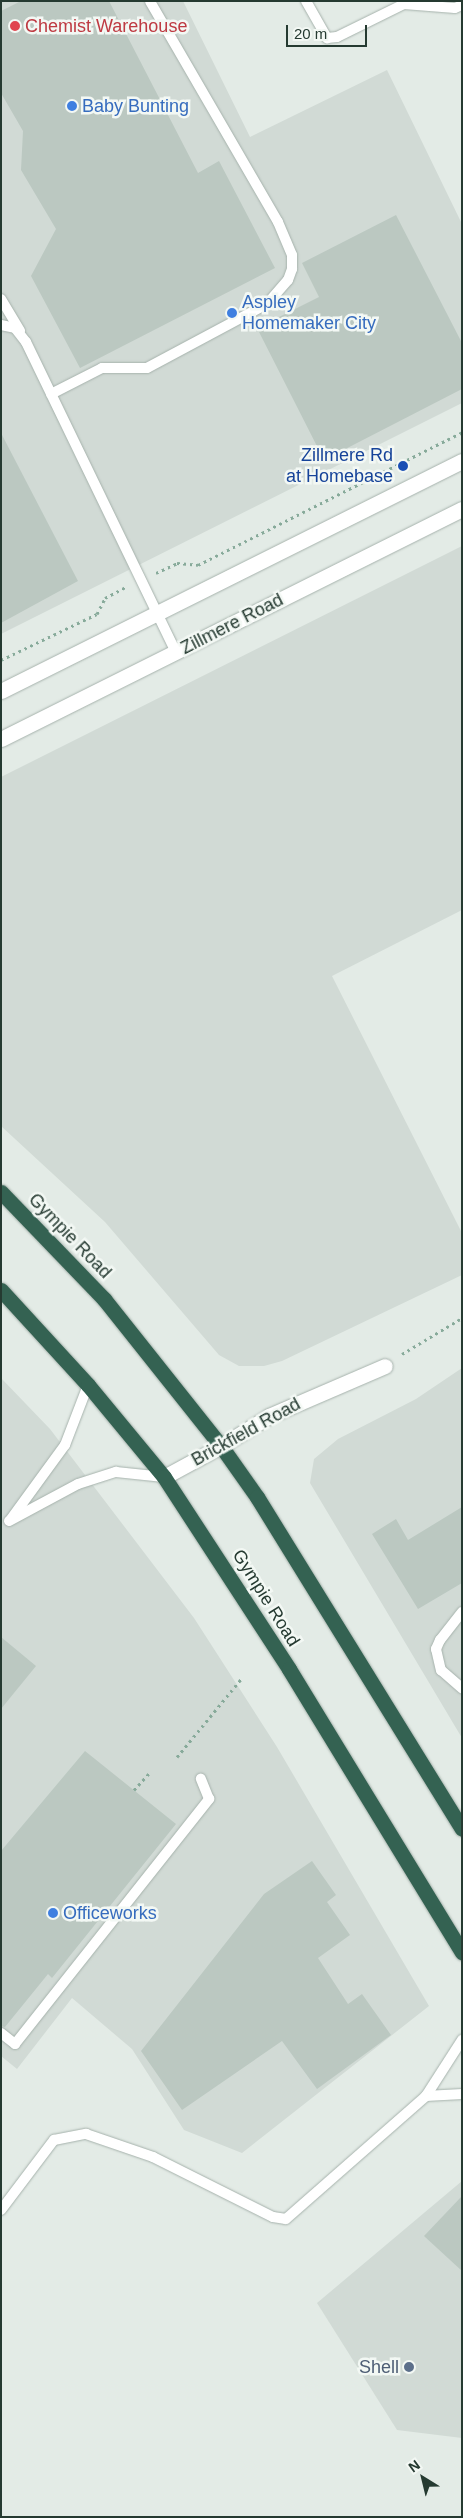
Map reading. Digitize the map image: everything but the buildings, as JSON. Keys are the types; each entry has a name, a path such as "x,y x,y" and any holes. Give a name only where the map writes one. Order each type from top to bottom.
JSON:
{"highway":[{"name":"Gympie Road","path":"1,1192 104,1299 221,1446 262,1505 462,1829"},
{"name":"Gympie Road","path":"1,1290 88,1385 164,1476 289,1669 462,1952"}],"main road":[{"path":"1,691 462,461"},
{"name":"Zillmere Road","path":"1,740 462,508"},
{"name":"Brickfield Road","path":"164,1476 221,1446 292,1404 385,1366"}],"lane":[{"path":"51,394 102,368 147,368 267,304 288,280 292,269 292,255 278,222 150,1"},
{"path":"306,1 327,38 337,37 404,4 455,8 462,5"},
{"path":"1,298 26,342 176,652"},
{"path":"1,325 15,328 26,342"},
{"path":"9,1521 65,1444 88,1385"},
{"path":"9,1521 78,1484 116,1472 164,1476"},
{"path":"1,1513 9,1521"},
{"path":"462,1612 436,1649 441,1670 462,1688"},
{"path":"1,2033 15,2044 209,1799 201,1779"},
{"path":"1,2210 54,2140 86,2134 153,2157 273,2217 286,2219 426,2096 462,2040"},
{"path":"426,2096 462,2094"}],"path":[{"path":"171,566 177,563 198,565 462,432"},
{"path":"1,660 97,614 105,598 113,594"},
{"path":"385,1366 443,1327 462,1318"},
{"path":"177,1757 241,1679"},
{"path":"134,1790 151,1771"}],"shaded area":[{"name":"Aspley Homemaker City","path":"1,1 183,1 250,137 387,70 462,224 462,403 1,634"},
{"path":"462,546 462,910 332,976 462,1233 462,1275 282,1361 264,1366 239,1366 219,1355 105,1222 1,1126 1,777"},
{"path":"462,1368 462,1738 310,1483 314,1459 338,1439 416,1399"},
{"path":"1,1378 50,1429 194,1618 277,1747 429,2006 242,2153 184,2130 132,2049 72,1998 17,2069 1,2056"},
{"name":"Shell","path":"462,2181 462,2438 397,2430 317,2303"}],"place":[{"name":"Chemist Warehouse","path":"15,26"},
{"name":"Baby Bunting","path":"72,106"},
{"name":"Aspley Homemaker City","path":"232,313"},
{"name":"Zillmere Rd at Homebase","path":"403,466"},
{"name":"Officeworks","path":"53,1913"},
{"name":"Shell","path":"409,2367"}]}
